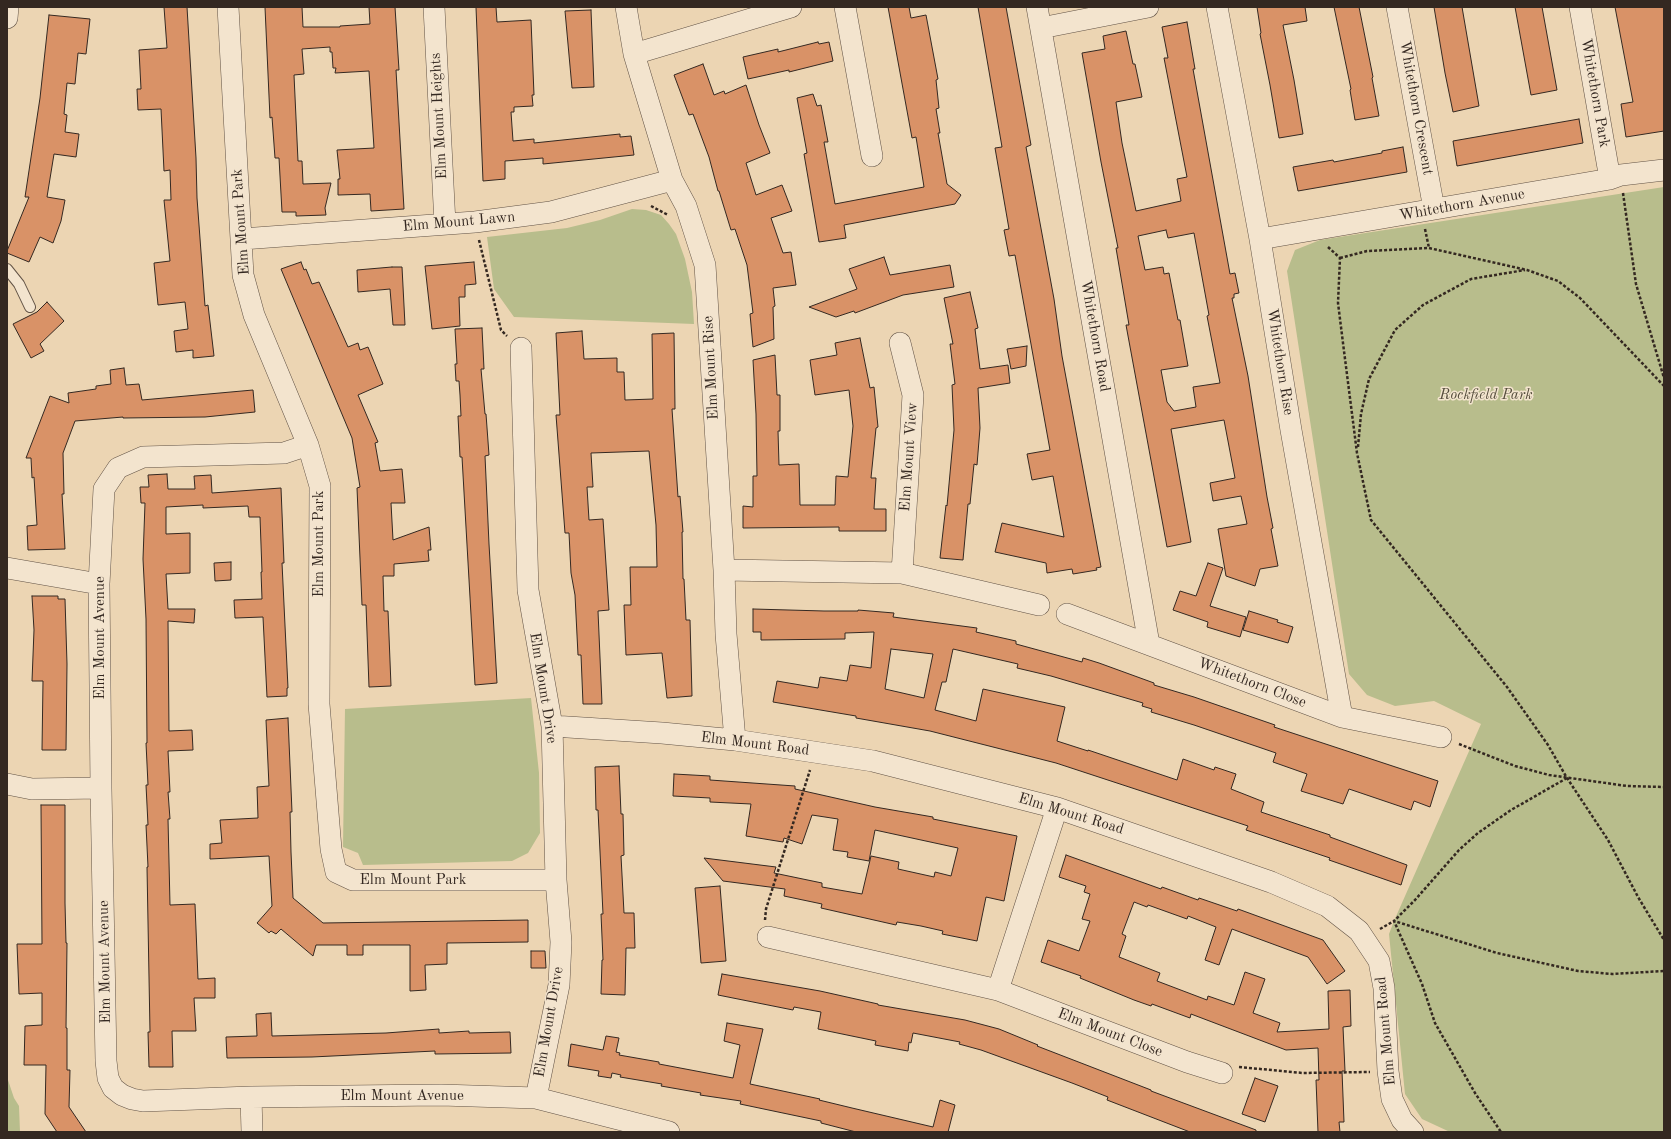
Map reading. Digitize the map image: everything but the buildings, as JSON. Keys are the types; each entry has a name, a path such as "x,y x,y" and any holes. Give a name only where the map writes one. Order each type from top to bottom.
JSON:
{"street":[{"path":"7,18 8,7"},
{"name":"Elm Mount Park","path":"228,7 243,275 254,315 308,445 320,486 319,704 331,849 336,872 354,880 556,880"},
{"name":"Elm Mount Heights","path":"434,7 445,224"},
{"name":"Elm Mount Rise","path":"626,7 634,54 672,180 686,206 705,265 724,570 726,634 735,740"},
{"path":"634,54 791,7"},
{"path":"845,7 872,156"},
{"name":"Whitethorn Road","path":"1037,7 1149,644"},
{"path":"1041,28 1148,7"},
{"name":"Whitethorn Rise","path":"1217,7 1260,239 1292,437 1342,717"},
{"name":"Whitethorn Crescent","path":"1397,7 1434,209"},
{"name":"Whitethorn Park","path":"1580,7 1616,177"},
{"name":"Whitethorn Avenue","path":"1260,239 1664,170"},
{"name":"Elm Mount Lawn","path":"242,239 475,222 551,212 672,180"},
{"name":"Elm Mount View","path":"900,343 913,395 902,573"},
{"name":"Elm Mount Drive","path":"521,348 528,590 552,726 556,880 561,942 559,985 536,1098"},
{"name":"Elm Mount Avenue","path":"308,445 284,453 143,457 118,468 104,489 99,584 101,788 106,1053 108,1078 113,1088 122,1095 142,1101 251,1097 441,1095 536,1098 670,1132"},
{"path":"7,568 99,584"},
{"path":"724,570 902,573 1039,605"},
{"name":"Whitethorn Close","path":"1067,614 1342,717 1441,737"},
{"name":"Elm Mount Road","path":"552,726 662,733 735,740 873,761 1058,808 1271,882 1327,906 1359,930 1379,961 1384,988 1388,1071 1392,1100 1402,1120 1412,1132"},
{"path":"7,784 32,789 101,788"},
{"path":"998,990 1058,808"},
{"name":"Elm Mount Close","path":"768,937 998,990 1187,1062 1222,1072"},
{"path":"251,1097 252,1132"}],"lane":[{"path":"7,269 19,284 30,307"}],"path":[{"path":"1616,177 1636,284 1664,378"},
{"path":"644,204 667,214 670,219"},
{"path":"475,222 501,330 521,348"},
{"path":"1319,228 1320,240 1340,258"},
{"path":"1340,258 1367,251 1429,248 1527,270 1558,281 1580,298 1664,386"},
{"path":"1340,258 1338,303 1357,453 1371,520 1507,688 1548,745 1567,778 1608,840 1638,897 1664,940"},
{"path":"1357,453 1361,414 1369,379 1395,330 1423,305 1471,279 1527,270"},
{"path":"1441,737 1515,766 1549,775 1627,786 1664,787"},
{"path":"768,937 765,924 766,909 816,752"},
{"path":"1364,938 1394,921 1415,900 1459,850 1478,833 1511,810 1567,778"},
{"path":"1394,921 1497,953 1578,971 1612,974 1664,971"},
{"path":"1394,921 1422,984 1435,1023 1475,1093 1501,1132"},
{"path":"1222,1072 1234,1067 1304,1073 1388,1071"}],"green space":[{"name":"Rockfield Park","path":"1664,187 1664,1132 1450,1132 1422,1119 1405,1094 1389,934 1481,724 1434,701 1395,706 1367,695 1349,674 1287,271 1295,250 1320,240"},
{"path":"632,209 646,210 661,215 676,234 685,259 692,292 694,324 514,317 494,289 487,237 567,228 600,220"},
{"path":"531,698 539,773 540,833 528,853 512,861 363,865 358,853 343,847 345,709"},
{"path":"7,1077 14,1098 19,1106 20,1132 7,1132"}]}
